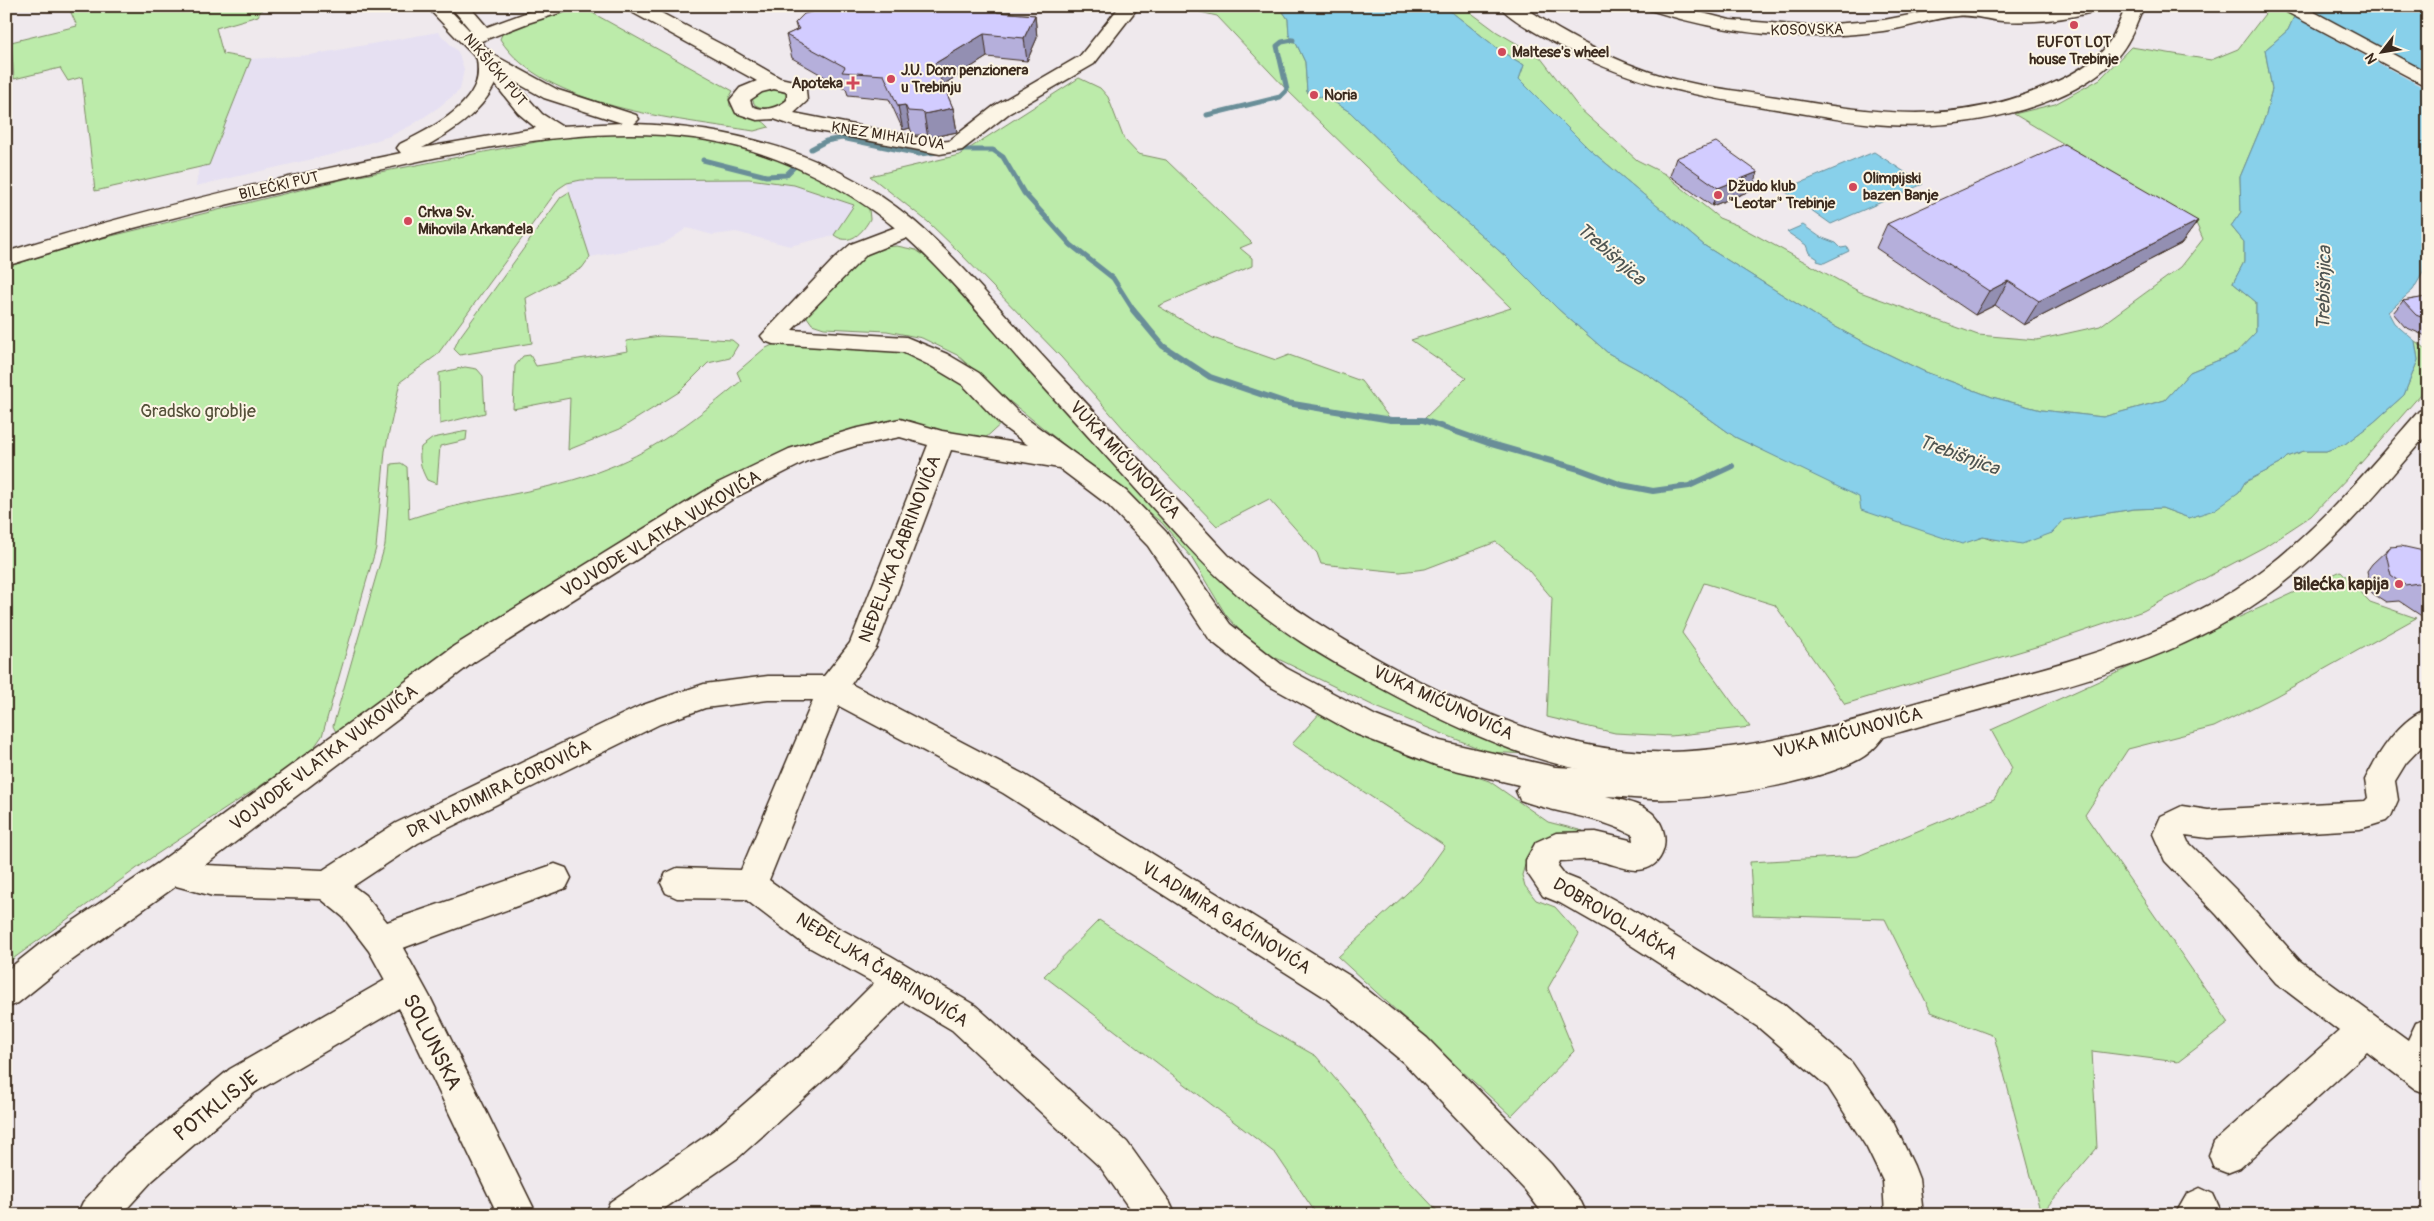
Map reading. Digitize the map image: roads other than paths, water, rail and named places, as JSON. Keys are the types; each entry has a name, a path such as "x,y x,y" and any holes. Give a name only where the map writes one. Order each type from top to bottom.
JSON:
{"street":[{"name":"NIKŠIĆKI PUT","path":"435,6 477,37"},
{"name":"NIKŠIĆKI PUT","path":"459,6 477,37 486,58 502,81 544,125 556,132"},
{"path":"477,37 522,19 563,6"},
{"path":"634,6 725,54 774,83 791,86 798,95 792,106 776,113"},
{"name":"KNEZ MIHAILOVA","path":"774,83 749,90 740,100 740,104 749,112 756,114 776,113 797,121 930,146 955,146 983,127 1001,110 1068,73 1087,60 1130,6"},
{"path":"1509,6 1561,40 1618,66 1697,91 1833,114 1908,120 1971,114 2012,106 2050,93 2085,74 2108,56 2121,38 2135,6"},
{"name":"KOSOVSKA","path":"1656,6 1720,24 1761,30 1790,31 1883,27 1927,19 1959,10"},
{"path":"1941,6 2010,17 2044,16 2076,12 2094,6"},
{"path":"2289,6 2428,81"},
{"path":"486,58 551,94 612,115 671,131"},
{"path":"334,174 404,150 444,128 463,112 485,86 486,58"},
{"name":"VUKA MIĆUNOVIĆA","path":"556,132 600,128 671,131 733,140 791,157 830,175 865,196 909,228 966,286 1087,420 1245,587 1296,626 1426,698 1519,739 1580,756 1642,765 1712,763 1759,757 1874,727 2105,661 2147,646 2223,610 2282,569 2326,531 2428,417"},
{"name":"BILEĆKI PUT","path":"6,258 114,226 460,145 556,132"},
{"path":"909,228 860,249 842,264 773,336 906,346 940,360 971,378 1011,420 1060,459"},
{"path":"986,448 1011,420"},
{"name":"VOJVODE VLATKA VUKOVIĆA","path":"6,992 52,955 172,871 464,654 727,490 798,455 854,438 900,428 942,440 1060,459 1117,498 1157,539 1220,632 1276,676 1366,725 1438,753 1555,780 1670,786 1729,781 1789,770 1837,756 1860,743 1874,727"},
{"name":"NEĐELJKA ČABRINOVIĆA","path":"942,440 862,648 832,688 751,885 817,934 879,967 964,1018 1114,1155 1157,1215"},
{"name":"DR VLADIMIRA ĆOROVIĆA","path":"327,885 407,833 650,715 704,696 768,688 832,688"},
{"name":"VLADIMIRA GAĆINOVIĆA","path":"832,688 1014,784 1338,987 1415,1050 1538,1177 1568,1215"},
{"path":"2428,721 2395,754 2380,780 2384,790 2384,800 2374,814 2360,817 2341,815 2208,824 2182,820 2172,826 2169,834 2176,852 2228,904 2288,972 2421,1071 2428,1035"},
{"name":"DOBROVOLJAČKA","path":"1438,753 1475,773 1508,785 1589,804 1627,816 1644,825 1650,835 1650,846 1637,856 1596,846 1556,846 1547,852 1542,860 1542,871 1554,886 1569,891 1620,920 1770,1015 1840,1076 1880,1135 1900,1179 1904,1215"},
{"path":"172,871 213,881 327,885"},
{"path":"381,940 555,878"},
{"path":"676,883 751,885"},
{"name":"SOLUNSKA","path":"327,885 354,906 381,940 404,987 419,1012 518,1215"},
{"path":"623,1215 726,1144 824,1057 900,981"},
{"name":"POTKLISJE","path":"96,1215 140,1167 242,1081 404,987"},
{"path":"2227,1155 2365,1031"}],"water":[{"name":"Trebišnjica","path":"1279,6 1444,6 1502,52 1524,65 1519,79 1589,149 1705,246 1821,319 1923,371 1992,397 2041,410 2103,417 2165,400 2190,372 2236,353 2256,332 2256,302 2233,283 2244,262 2244,242 2231,226 2241,212 2240,177 2266,115 2272,89 2265,50 2288,30 2299,6 2428,6 2428,264 2413,290 2388,312 2394,323 2415,341 2418,360 2404,395 2374,422 2345,444 2326,451 2304,451 2287,457 2280,464 2245,482 2239,492 2214,510 2189,518 2162,508 2134,509 2064,520 2052,533 2022,544 1983,537 1962,544 1861,510 1859,497 1735,437 1650,376 1608,353 1557,308 1505,256 1426,186 1350,112 1334,102 1307,92 1305,62 1297,45 1289,35 1288,19"},
{"name":"Olimpijski bazen Banje","path":"1874,152 1923,184 1831,224 1783,190"},
{"path":"1803,225 1820,237 1836,243 1841,248 1847,247 1849,251 1824,263 1817,261 1818,259 1809,253 1806,245 1787,232"}],"waterway":[{"path":"1207,115 1280,97 1287,90 1277,46 1282,42 1293,40"},
{"path":"811,149 826,141 842,138 919,154 939,152"},
{"path":"955,150 993,150 1003,157 1024,193 1071,245 1113,278 1134,311"},
{"path":"703,160 766,176 786,175 795,166"},
{"path":"1133,310 1163,346 1210,377 1287,403 1391,420 1423,420 1488,443 1579,469 1622,485 1653,491 1689,486 1732,466"}],"place":[{"name":"EUFOT LOT house Trebinje","path":"2074,25"},
{"name":"Maltese's wheel","path":"1502,52"},
{"name":"J.U. Dom penzionera u Trebinju","path":"891,79"},
{"name":"Apoteka","path":"853,83"},
{"name":"Noria","path":"1314,95"},
{"name":"Olimpijski bazen Banje","path":"1853,187"},
{"name":"Džudo klub \"Leotar\" Trebinje","path":"1718,195"},
{"name":"Crkva Sv. Mihovila Arkanđela","path":"408,221"},
{"name":"Bilećka kapija","path":"2399,584"}],"park label":[{"name":"Gradsko groblje","path":"198,411"}]}
